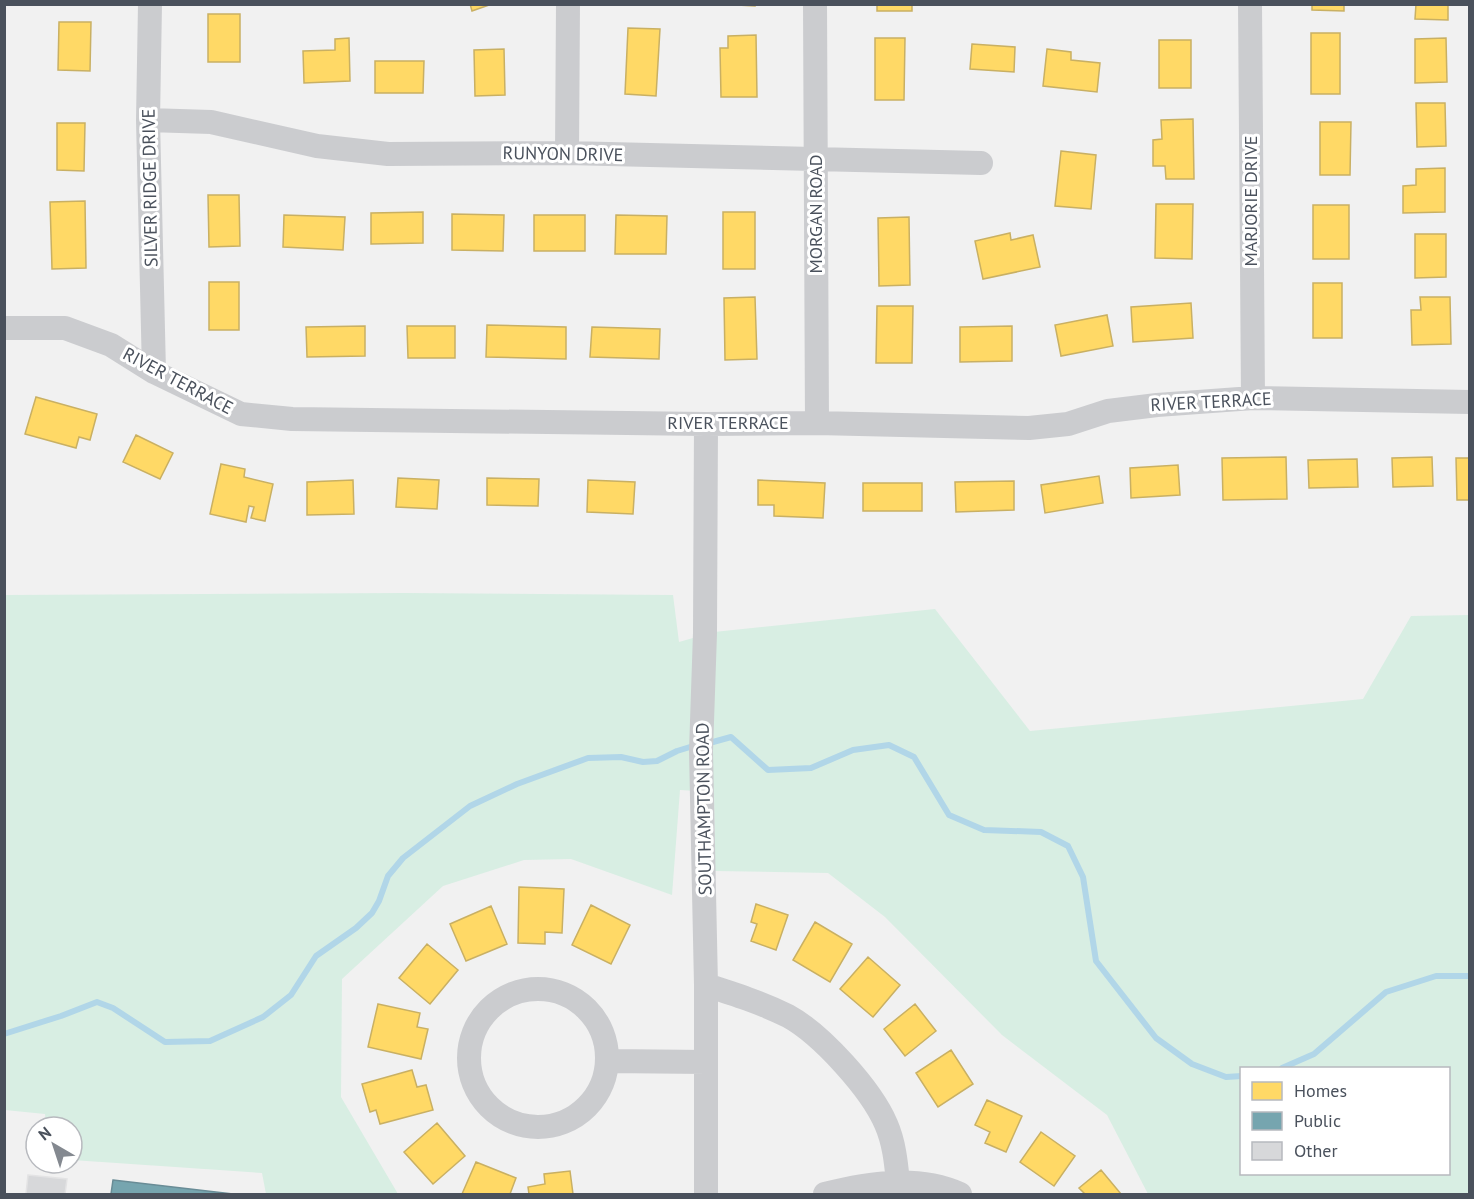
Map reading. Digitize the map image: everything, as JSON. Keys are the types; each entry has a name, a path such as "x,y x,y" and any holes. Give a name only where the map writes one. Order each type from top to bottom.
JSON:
{"street":[{"name":"SILVER RIDGE DRIVE","path":"150,4 148,120 154,372"},
{"path":"567,153 568,4"},
{"name":"MORGAN ROAD","path":"815,4 817,423"},
{"name":"MARJORIE DRIVE","path":"1250,4 1253,398"},
{"name":"RUNYON DRIVE","path":"148,120 211,122 317,146 388,154 567,153 981,163"},
{"name":"RIVER TERRACE","path":"4,328 65,328 111,345 154,372 241,414 292,419 706,424 817,423 1029,428 1068,424 1108,411 1127,408 1253,398 1470,402"},
{"name":"SOUTHAMPTON ROAD","path":"706,424 705,633 701,751 706,985 706,1194"},
{"path":"706,985 761,1004 789,1017 816,1035 837,1056 873,1101 886,1123 895,1152 898,1182"},
{"path":"539,988 561,992 581,1003 596,1019 606,1039 608,1061 604,1082 594,1101 578,1116 559,1125 537,1128 516,1124 497,1115 482,1100 472,1081 468,1060 472,1038 481,1018 497,1002 517,992 539,988"},
{"path":"608,1061 706,1062"},
{"path":"825,1194 858,1186 898,1182 943,1187 960,1194"}],"green space":[{"path":"404,593 673,595 679,642 714,632 935,609 1030,731 1363,699 1411,616 1469,615 1469,1194 1148,1194 1107,1115 1002,1035 885,917 828,873 715,871 714,792 680,790 672,895 571,859 524,860 443,886 342,979 341,1097 398,1194 266,1194 262,1173 84,1161 84,1115 5,1110 4,595"}],"building: Homes":[{"path":"470,4 492,4 472,11"},
{"path":"718,4 755,4 755,6"},
{"path":"877,4 912,4 912,11 877,11"},
{"path":"1312,4 1344,4 1344,11 1312,10"},
{"path":"1416,4 1448,4 1448,20 1415,19"},
{"path":"208,14 240,14 240,62 208,62"},
{"path":"59,22 91,22 90,71 58,70"},
{"path":"628,28 660,29 656,96 625,94"},
{"path":"1311,33 1340,33 1340,94 1311,94"},
{"path":"756,35 757,97 721,97 720,48 728,48 728,36"},
{"path":"349,38 350,81 304,83 303,51 335,50 335,39"},
{"path":"875,38 905,38 904,100 875,100"},
{"path":"1446,38 1447,82 1415,83 1415,39"},
{"path":"1159,40 1191,40 1191,88 1159,88"},
{"path":"972,44 1015,47 1014,72 970,69"},
{"path":"504,49 505,95 475,96 474,50"},
{"path":"1047,49 1071,52 1071,60 1100,63 1097,92 1043,86"},
{"path":"375,61 424,61 423,93 375,93"},
{"path":"1416,103 1445,103 1446,146 1417,147"},
{"path":"1193,119 1194,179 1166,179 1165,166 1153,166 1153,140 1162,139 1161,120"},
{"path":"1320,122 1351,122 1350,175 1320,175"},
{"path":"57,123 85,123 84,171 57,170"},
{"path":"1061,151 1096,155 1091,209 1055,206"},
{"path":"1445,168 1445,212 1403,213 1403,186 1416,185 1416,169"},
{"path":"208,195 239,195 240,246 209,247"},
{"path":"85,201 86,268 52,269 50,202"},
{"path":"1156,204 1193,204 1192,259 1155,258"},
{"path":"1313,205 1349,205 1349,259 1313,259"},
{"path":"423,212 423,243 371,244 371,213"},
{"path":"723,212 755,212 755,269 723,269"},
{"path":"452,214 504,215 503,251 452,250"},
{"path":"284,215 345,217 343,250 283,247"},
{"path":"534,215 585,215 585,251 534,251"},
{"path":"616,215 667,216 666,254 615,254"},
{"path":"909,217 910,285 879,286 878,218"},
{"path":"1010,233 1011,240 1033,235 1040,267 983,279 975,241"},
{"path":"1415,234 1446,234 1446,277 1415,278"},
{"path":"209,282 239,282 239,330 209,330"},
{"path":"1313,283 1342,283 1342,338 1313,338"},
{"path":"755,297 757,359 725,360 724,298"},
{"path":"1420,297 1450,297 1451,344 1412,345 1411,310 1421,310"},
{"path":"1191,303 1193,338 1133,342 1131,307"},
{"path":"877,306 913,306 912,363 876,363"},
{"path":"1107,315 1113,346 1061,356 1055,325"},
{"path":"487,325 566,327 566,359 486,357"},
{"path":"365,326 365,356 307,357 306,327"},
{"path":"407,326 455,326 455,358 408,358"},
{"path":"1012,326 1012,361 960,362 960,327"},
{"path":"592,327 660,329 659,359 590,357"},
{"path":"36,397 97,414 90,440 79,437 76,448 25,434"},
{"path":"136,435 173,453 160,479 123,462"},
{"path":"1286,457 1287,499 1223,500 1222,458"},
{"path":"1432,457 1433,486 1393,487 1392,458"},
{"path":"1456,458 1470,458 1470,500 1457,500"},
{"path":"1357,459 1358,487 1309,488 1308,460"},
{"path":"221,464 245,469 244,477 273,484 265,521 251,518 254,507 249,506 246,522 210,514"},
{"path":"1178,465 1180,495 1131,498 1130,468"},
{"path":"1099,476 1103,503 1045,513 1041,485"},
{"path":"398,478 439,480 437,509 396,507"},
{"path":"487,478 539,479 538,506 487,505"},
{"path":"353,480 354,514 307,515 307,482"},
{"path":"588,480 635,482 633,514 587,512"},
{"path":"758,480 825,483 823,518 774,516 774,505 758,505"},
{"path":"1014,481 1014,510 956,512 955,482"},
{"path":"863,483 922,483 922,511 863,511"},
{"path":"519,887 564,889 562,933 545,932 545,944 518,943"},
{"path":"756,904 788,915 776,950 751,941 757,924 751,922"},
{"path":"591,905 630,925 611,964 572,945"},
{"path":"491,906 507,944 466,961 450,924"},
{"path":"815,922 852,944 830,982 793,960"},
{"path":"427,944 458,970 430,1004 399,978"},
{"path":"868,957 900,985 873,1017 840,989"},
{"path":"378,1004 420,1013 417,1027 428,1029 421,1059 368,1047"},
{"path":"915,1004 936,1031 905,1056 884,1029"},
{"path":"951,1050 973,1084 938,1107 916,1073"},
{"path":"412,1070 417,1087 426,1085 433,1110 380,1124 376,1110 370,1112 362,1084"},
{"path":"987,1100 1022,1116 1006,1152 985,1143 990,1132 975,1125"},
{"path":"437,1123 465,1156 433,1184 404,1152"},
{"path":"1041,1132 1075,1156 1054,1186 1020,1162"},
{"path":"476,1162 516,1178 510,1194 462,1194"},
{"path":"1101,1170 1121,1194 1085,1194 1079,1188"},
{"path":"570,1171 573,1194 529,1194 528,1187 545,1184 544,1174"}],"building: Public":[{"path":"113,1180 233,1194 111,1194"}],"building: Other":[{"path":"28,1175 67,1179 65,1194 26,1194"}],"waterway":[{"path":"713,742 731,737 768,770 811,768 853,750 889,745 914,757 949,815 984,830 1041,832 1068,846 1083,877 1096,961 1156,1038 1192,1064 1226,1077 1240,1076"},
{"path":"4,1034 97,1002 113,1008 165,1042 210,1041 263,1017 291,995 316,956 356,928 372,913 388,876 403,858 470,806 517,784 588,758 621,757 643,762 657,761 690,747"},
{"path":"1284,1067 1314,1054 1386,992 1436,976 1470,976"}]}
